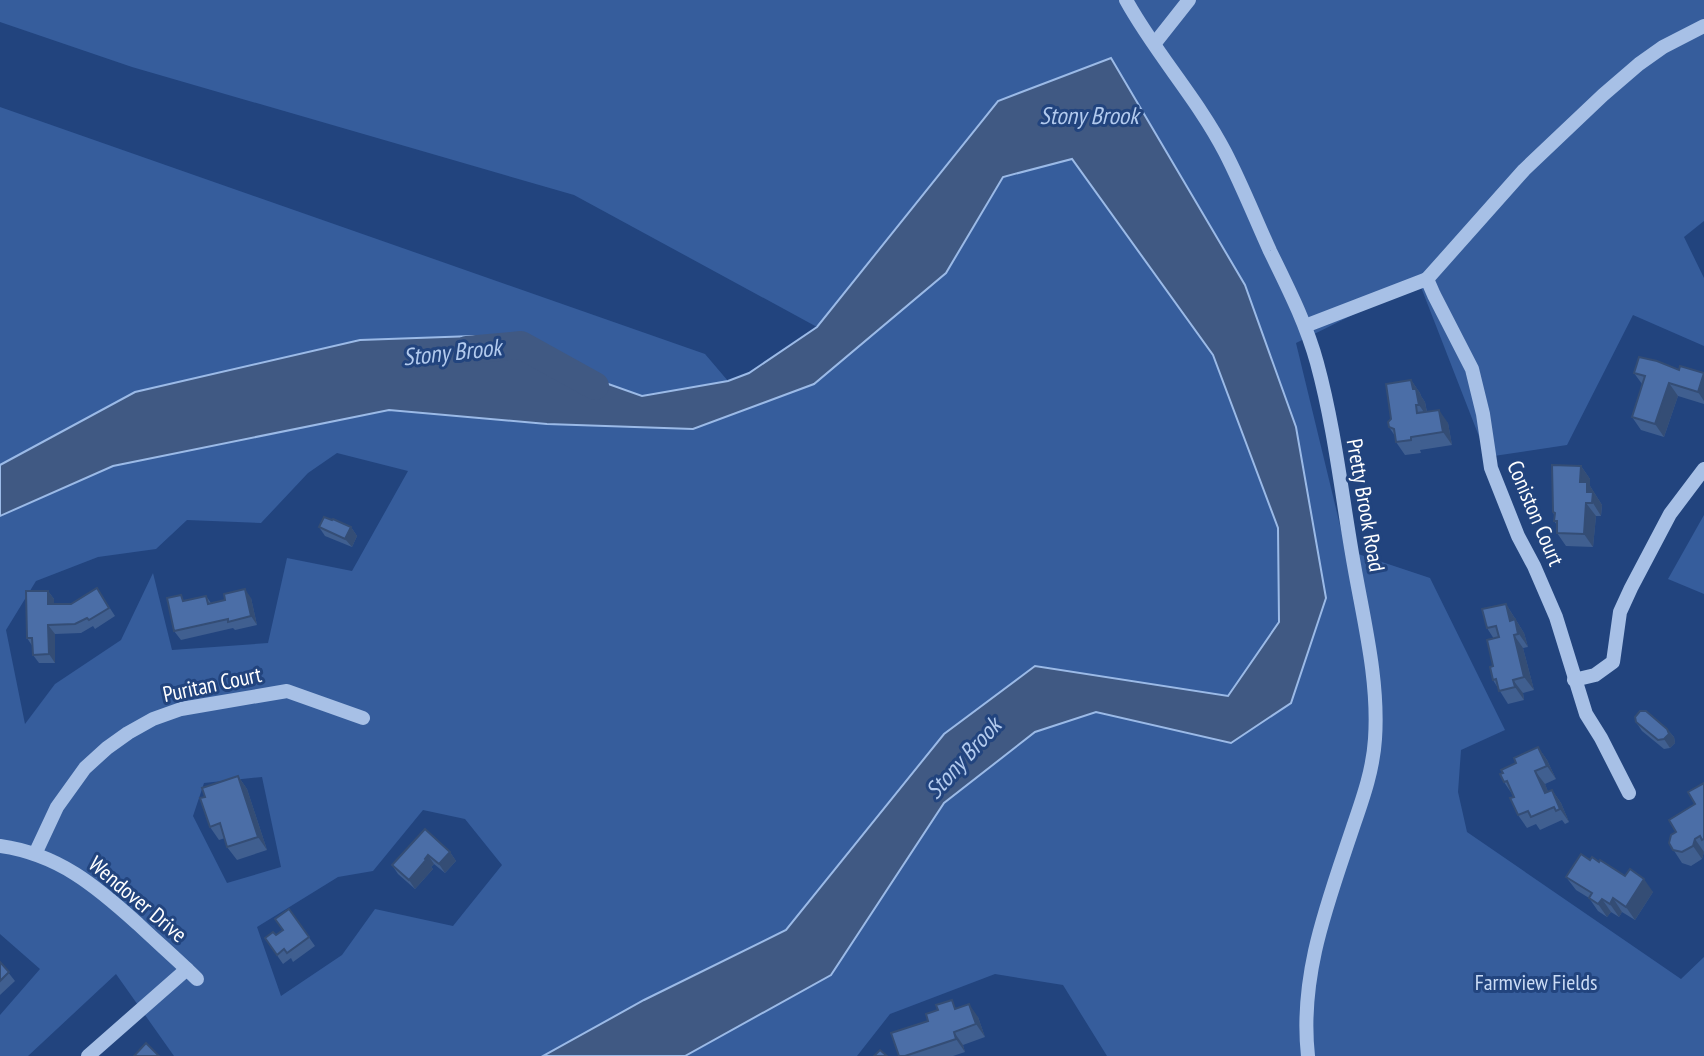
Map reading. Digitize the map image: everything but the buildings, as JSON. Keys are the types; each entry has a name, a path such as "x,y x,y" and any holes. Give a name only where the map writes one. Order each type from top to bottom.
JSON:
{"street":[{"name":"Pretty Brook Road","path":"1126,0 1223,149 1305,326 1326,402 1375,685 1375,743 1369,776 1313,952 1306,1021 1308,1056"},
{"path":"1155,43 1189,0"},
{"path":"1305,326 1427,279 1524,170 1603,95 1663,47 1704,26"},
{"name":"Coniston Court","path":"1427,279 1472,369 1491,468 1518,536 1556,617 1586,714 1629,793"},
{"path":"1574,680 1595,675 1613,662 1620,612 1631,588 1670,514 1704,469"},
{"name":"Puritan Court","path":"35,854 57,807 85,768 107,748 153,719 181,709 287,691 363,718"},
{"name":"Wendover Drive","path":"0,846 61,864 88,881 192,974 88,1056"}],"green space":[{"name":"Farmview Fields","path":"0,0 1704,0 1704,221 1684,237 1704,278 1704,346 1633,315 1567,445 1487,457 1419,282 1296,343 1346,550 1430,578 1505,730 1461,750 1458,792 1467,832 1681,979 1704,957 1704,1056 1107,1056 1063,985 995,974 890,1014 857,1056 685,1056 831,975 944,803 1035,732 1096,712 1231,743 1326,598 1245,285 997,101 817,327 574,195 132,67 0,22"},
{"path":"0,107 705,354 728,381 642,396 473,336 135,392 0,465"},
{"path":"1072,159 1213,355 1278,528 1279,622 1228,696 1035,667 944,734 786,930 644,1000 543,1056 174,1056 116,974 28,1056 0,1056 0,1015 40,969 0,934 0,516 113,466 389,410 547,424 693,429 946,273 1003,177","holes":["337,453 408,471 352,571 287,558 268,643 172,650 153,573 121,640 55,684 25,724 6,630 36,581 98,557 156,549 187,520 261,523 308,473","262,777 281,867 227,883 193,816 204,783","423,810 465,819 502,865 453,926 375,909 342,955 281,996 257,927 338,877 373,871"]},
{"path":"1704,515 1704,594 1668,579"}],"water":[{"name":"Stony Brook","path":"1111,58 1245,285 1296,427 1326,598 1291,703 1231,743 1096,712 1035,732 944,803 831,975 685,1056 543,1056 644,1000 786,930 944,734 1035,666 1228,696 1279,622 1278,528 1213,355 1072,159 1003,177 946,273 814,384 693,429 547,424 389,410 113,466 0,516 0,465 135,392 360,340 473,336 642,396 728,381 749,373 817,327 998,101"}],"waterway":[{"name":"Stony Brook","path":"467,350 521,345 595,386"}]}
